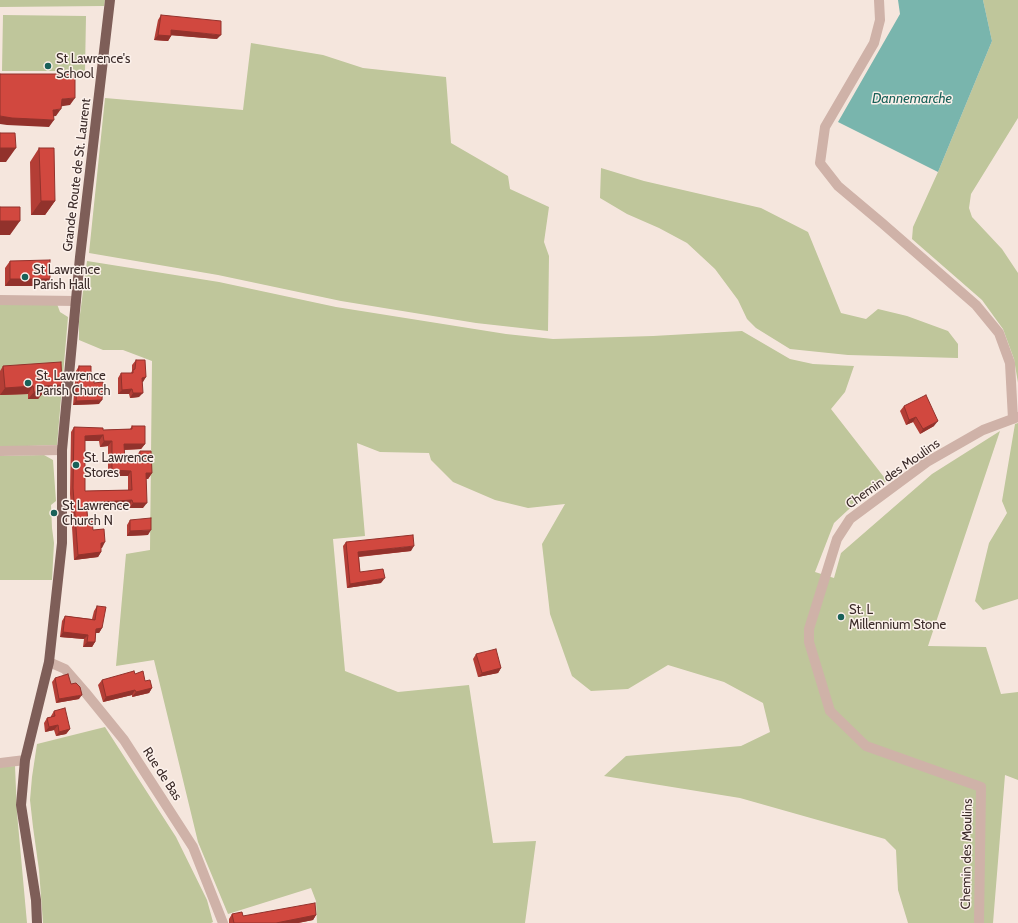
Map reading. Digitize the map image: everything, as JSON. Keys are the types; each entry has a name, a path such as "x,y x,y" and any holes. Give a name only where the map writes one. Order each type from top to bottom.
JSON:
{"main road":[{"name":"Grande Route de St. Laurent","path":"37,923 36,900 21,805 25,760 49,662 62,543 62,450 76,301 110,0"}],"street":[{"name":"Chemin des Moulins","path":"879,0 880,20 874,42 825,127 820,163 838,186 976,305 999,333 1010,363 1015,418 984,430 927,462 850,519 837,539 809,629 809,642 830,711 866,746 981,787 979,923"},
{"path":"0,300 76,301"},
{"path":"0,451 62,450"},
{"name":"Rue de Bas","path":"49,662 65,669 124,740 193,847 223,923"},
{"path":"0,762 25,760"}],"green space":[{"path":"0,0 105,0 104,6 0,7"},
{"path":"983,0 1018,0 1018,118 971,194 969,208 972,217 1002,249 1018,273 1018,383 1014,359 1003,329 982,300 912,239 913,227 938,172 992,41"},
{"path":"3,15 86,16 85,71 2,71"},
{"path":"251,43 323,55 363,68 446,77 451,143 508,176 510,189 549,207 544,242 549,256 548,331 476,323 341,301 218,275 89,253 105,98 243,110"},
{"path":"601,168 644,181 761,208 808,232 841,313 866,319 878,309 907,316 948,331 958,344 958,358 848,355 790,349 756,328 747,319 738,300 715,269 687,243 659,228 627,214 600,198"},
{"path":"87,261 219,282 336,307 506,334 553,339 653,336 742,331 790,359 813,364 854,366 845,392 831,409 887,481 848,510 834,523 815,572 834,578 841,553 932,474 1000,431 928,646 986,647 1001,694 1018,692 1018,780 1005,775 993,923 908,923 898,890 896,850 885,839 740,798 604,776 626,756 741,746 770,732 763,703 724,682 668,665 628,689 591,691 572,676 550,614 542,544 565,504 528,508 495,500 453,482 431,460 429,453 380,452 357,443 365,536 333,539 345,671 398,692 469,685 493,843 536,841 525,923 317,923 316,901 311,888 228,914 198,842 154,660 116,666 126,554 150,550 152,361 123,350 103,350 79,340 79,322"},
{"path":"0,304 57,304 60,312 68,317 57,445 0,447"},
{"path":"1018,423 1018,599 983,610 975,601 989,543 1007,513 1002,501 1015,424"},
{"path":"44,455 53,460 56,501 51,505 54,543 52,580 0,580 0,456"},
{"path":"105,727 176,837 207,900 213,922 43,923 39,870 30,800 37,744"},
{"path":"15,766 17,813 27,923 0,923 0,767"}],"water":[{"name":"Dannemarche","path":"898,0 983,0 992,41 938,172 838,122 900,14"}],"building":[{"path":"161,15 221,21 221,35 171,30 171,36 158,35"},
{"path":"0,74 75,74 75,98 62,99 61,109 53,110 54,120 0,116"},
{"path":"0,133 15,133 16,148 0,148"},
{"path":"39,148 54,148 55,201 41,201"},
{"path":"0,207 20,207 20,221 0,221"},
{"path":"50,260 50,279 10,279 10,261"},
{"path":"136,360 145,360 146,377 142,378 143,393 133,393 132,389 122,390 121,373 133,373"},
{"name":"St. Lawrence Parish Church","path":"61,362 62,385 43,386 43,392 34,392 33,386 5,388 3,366"},
{"path":"79,366 91,366 91,378 94,378 94,383 103,382 102,400 76,401"},
{"path":"926,395 938,421 923,429 916,417 909,420 904,406"},
{"path":"132,426 145,426 145,444 124,444 125,462 140,462 140,451 151,451 152,473 146,473 147,503 133,503 132,500 86,503 88,521 92,520 93,530 104,529 105,542 101,543 101,552 78,555 73,488 74,427 103,428 103,430 132,429","holes":["103,435 104,441 112,441 112,470 131,471 132,490 85,491 85,436"]},
{"path":"151,518 151,530 130,531 130,520"},
{"path":"413,535 414,546 358,552 360,572 383,569 385,578 350,584 346,542"},
{"path":"97,606 106,607 102,628 96,629 95,642 87,642 88,635 63,632 65,616 95,620"},
{"path":"496,649 501,668 482,673 476,654"},
{"path":"134,671 135,674 143,671 145,681 150,680 152,688 136,692 135,690 106,697 102,680"},
{"path":"68,674 71,684 76,683 80,687 82,695 59,699 55,678"},
{"path":"65,708 70,729 59,732 58,725 49,727 47,718 55,716 54,711"},
{"path":"315,903 316,915 276,923 234,923 232,914 242,912 243,916"}],"place":[{"name":"St Lawrence's School","path":"48,66"},
{"name":"St Lawrence Parish Hall","path":"25,277"},
{"name":"St. Lawrence Parish Church","path":"28,383"},
{"name":"St. Lawrence Stores","path":"76,465"},
{"name":"St Lawrence Church N","path":"54,513"},
{"name":"St. L Millennium Stone","path":"841,617"}]}
